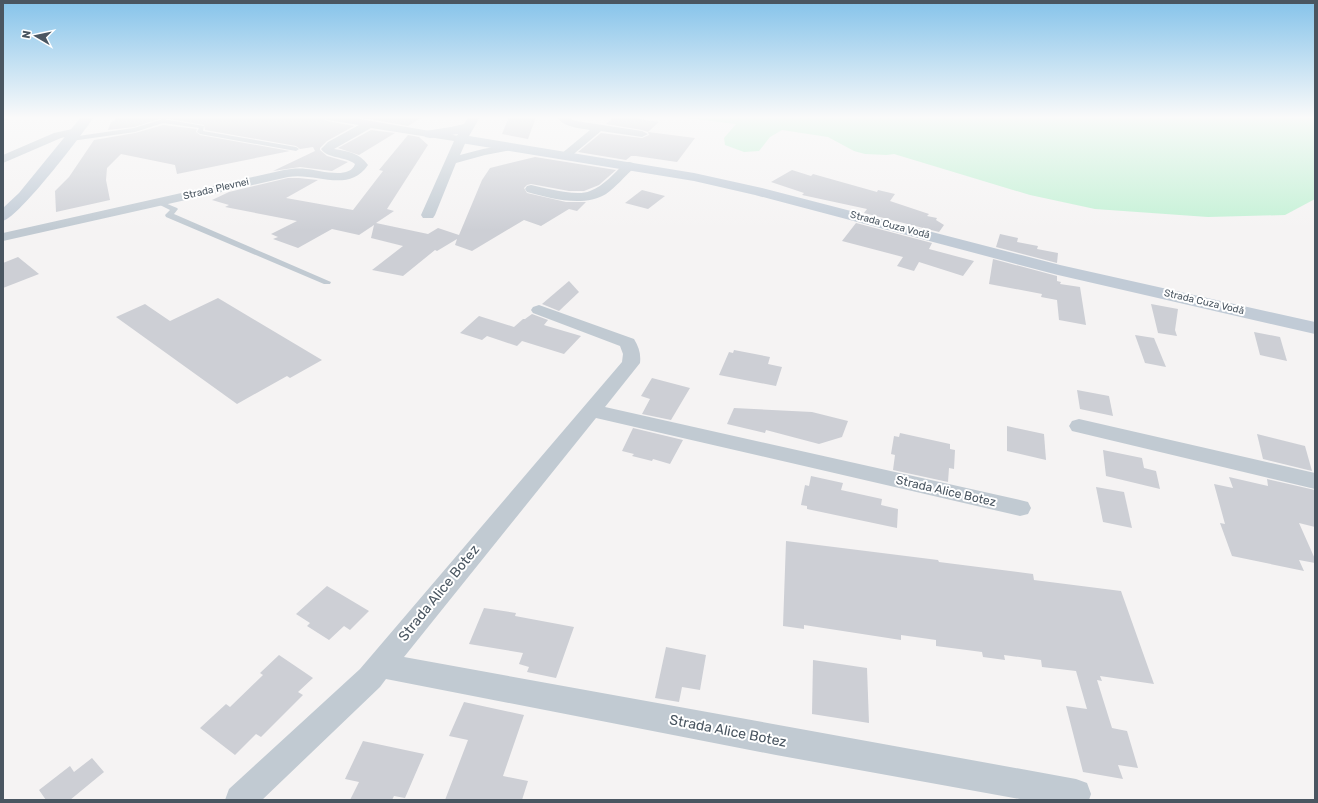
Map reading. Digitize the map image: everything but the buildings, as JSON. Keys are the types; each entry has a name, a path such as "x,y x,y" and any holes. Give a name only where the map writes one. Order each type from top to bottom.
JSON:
{"street":[{"path":"3,159 15,154"},
{"path":"3,216 24,196 54,154"},
{"name":"Strada Plevnei","path":"3,237 293,172 301,172 341,180 356,171 362,165 360,161 355,158 341,154"},
{"path":"428,215 455,154"},
{"path":"452,160 473,154"},
{"name":"Strada Cuza Vodă","path":"556,154 694,177 757,191 1058,270 1315,328"},
{"path":"531,189 556,194 589,197 600,191 630,166"},
{"name":"Strada Alice Botez","path":"240,800 370,678 631,363 632,354 628,343 539,310"},
{"name":"Strada Alice Botez","path":"591,410 1020,508"},
{"path":"1079,426 1315,481"},
{"name":"Strada Alice Botez","path":"380,665 776,740 1076,794"}],"lane":[{"path":"158,202 175,209 169,215 327,282"}],"green space":[{"path":"896,154 1315,154 1315,199 1285,215 1208,217 1095,209 1030,195"}]}
